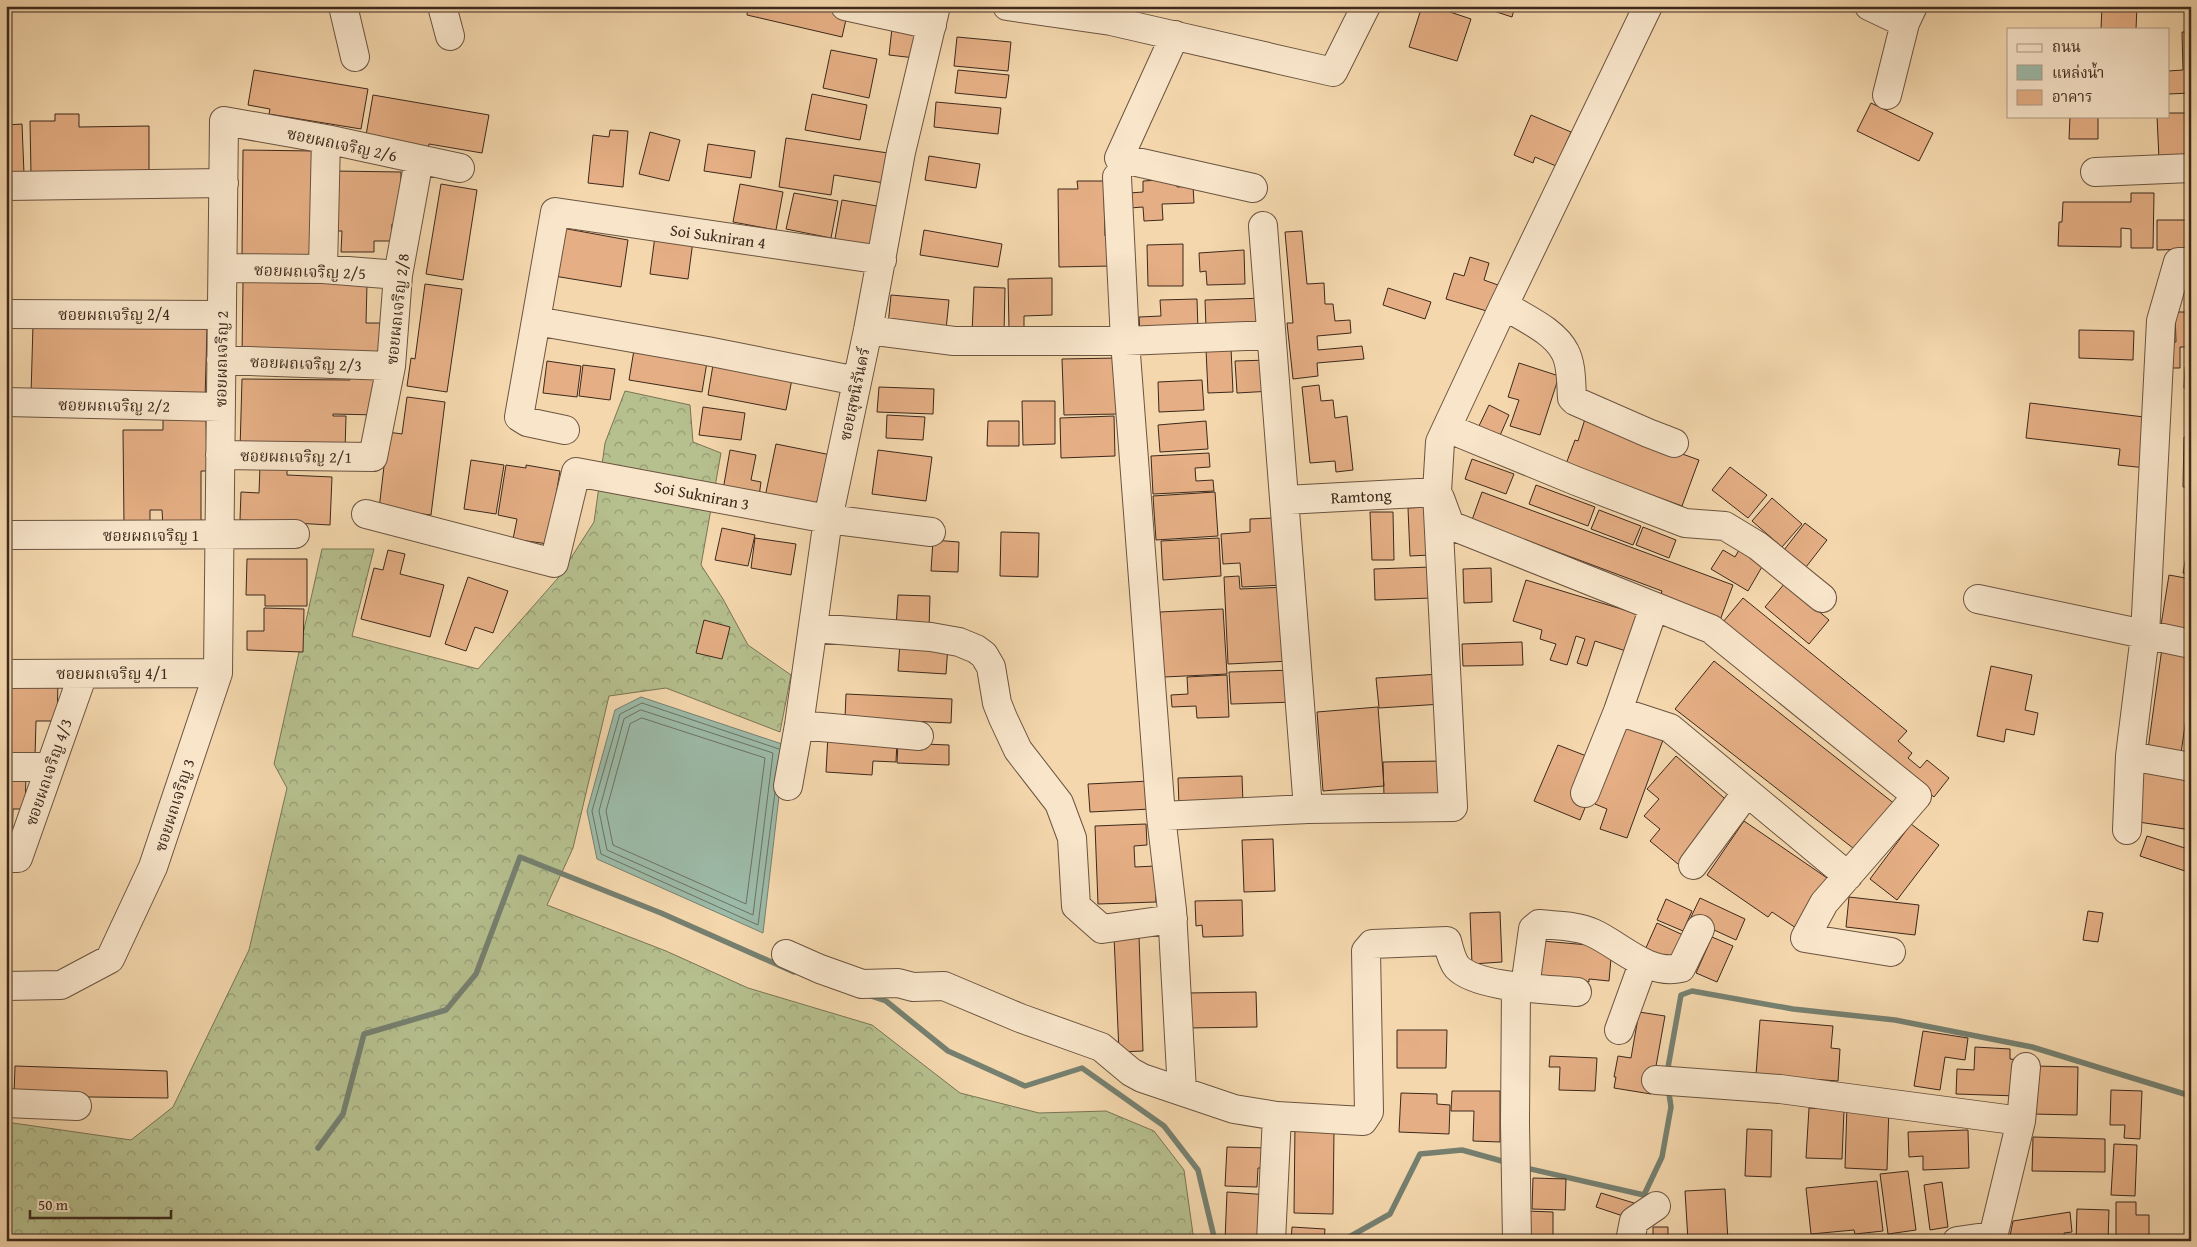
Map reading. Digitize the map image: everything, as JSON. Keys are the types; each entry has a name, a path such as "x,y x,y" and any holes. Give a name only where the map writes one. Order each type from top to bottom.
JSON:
{"street":[{"path":"343,6 355,57"},
{"path":"442,6 450,36"},
{"path":"844,6 934,16"},
{"path":"1007,6 1111,21 1333,72 1366,6"},
{"path":"1161,816 1308,809 1453,807 1437,492 1440,442 1648,6"},
{"path":"1869,6 1909,15 1887,96"},
{"name":"ซอยสุขนิรันดร์","path":"788,786 799,726 828,519 882,260 901,152 934,16"},
{"path":"1175,36 1119,158 1253,188"},
{"name":"ซอยผถเจริญ 2/6","path":"224,121 326,139 460,168"},
{"name":"ซอยผถเจริญ 2","path":"219,535 224,121"},
{"path":"323,269 326,139"},
{"name":"ซอยผถเจริญ 2/8","path":"373,457 391,366 398,275 419,160"},
{"path":"2095,172 2191,168"},
{"path":"1117,177 1126,341 1161,816 1173,919 1182,1091"},
{"path":"6,186 224,183"},
{"name":"Soi Sukniran 4","path":"536,321 555,212 882,260"},
{"path":"1263,226 1308,809"},
{"path":"2127,830 2130,756 2146,636 2161,321 2178,262 2191,262"},
{"name":"ซอยผถเจริญ 2/5","path":"223,268 323,269 398,275"},
{"path":"1504,306 1548,333 1566,353 1572,398 1575,401 1639,430 1674,443"},
{"name":"ซอยผถเจริญ 2/4","path":"6,314 222,314"},
{"path":"564,430 527,422 519,417 536,321 707,351 856,381"},
{"path":"868,330 954,341 1126,341 1270,335"},
{"name":"ซอยผถเจริญ 2/3","path":"221,360 391,366"},
{"name":"ซอยผถเจริญ 2/2","path":"6,402 221,407"},
{"path":"1447,428 1685,523 1725,526 1758,546 1822,598"},
{"name":"ซอยผถเจริญ 2/1","path":"220,454 373,457"},
{"name":"Soi Sukniran 3","path":"366,514 554,563 576,472 828,519 931,532"},
{"path":"1437,492 1450,525 1711,629 1917,796 1824,903 1805,938 1891,952"},
{"name":"Ramtong","path":"1285,500 1437,492"},
{"name":"ซอยผถเจริญ 1","path":"6,534 295,534"},
{"name":"ซอยผถเจริญ 3","path":"6,986 61,985 110,959 153,867 218,673 219,535"},
{"path":"1978,599 2191,644"},
{"path":"1585,793 1618,711 1654,607"},
{"path":"813,628 931,637 959,642 976,649 984,656 991,667 997,703 1018,750 1059,803 1072,838 1076,906 1102,929 1173,919"},
{"name":"ซอยผถเจริญ 4/1","path":"6,674 218,673"},
{"name":"ซอยผถเจริญ 4/3","path":"6,858 18,858 83,674"},
{"path":"1618,711 1670,728 1848,876"},
{"path":"799,726 919,736"},
{"path":"2130,756 2191,767"},
{"path":"6,767 49,767"},
{"path":"1693,865 1747,792"},
{"path":"1517,1241 1515,1123 1520,986 1533,929 1539,924 1579,928 1592,932 1643,964 1674,970 1681,968 1700,929"},
{"path":"786,954 862,984 898,983 913,987 944,986 1020,1018 1101,1047 1131,1072 1234,1109 1277,1116 1363,1121 1370,1112 1366,950 1372,944 1447,942 1456,966 1473,977 1491,983 1577,992"},
{"path":"1619,1030 1643,964"},
{"path":"1957,1241 1992,1239 2020,1122 2026,1067"},
{"path":"1656,1080 1780,1089 2020,1122"},
{"path":"6,1104 78,1106"},
{"path":"1272,1241 1277,1116"},
{"path":"1630,1241 1634,1220 1656,1206"}],"green space":[{"path":"625,391 690,405 693,442 721,453 701,565 723,599 748,645 791,675 780,732 666,688 609,696 573,848 547,905 666,951 748,988 872,1025 960,1093 1039,1113 1106,1111 1154,1131 1184,1170 1194,1241 6,1241 6,1122 131,1140 173,1107 249,950 287,788 274,764 322,549 374,549 352,636 478,669 558,578 594,522 605,443"}],"water":[{"path":"641,697 785,745 763,933 597,859 587,811 615,710"}],"building":[{"path":"748,6 825,6 848,11 842,37 747,15"},
{"path":"1422,6 1432,6 1471,19 1457,61 1409,47"},
{"path":"1478,6 1515,6 1512,17"},
{"path":"2102,6 2137,6 2136,28 2101,28"},
{"path":"892,28 918,30 915,58 889,55"},
{"path":"2182,32 2191,32 2191,93 2170,94 2170,71 2183,70"},
{"path":"957,37 1011,42 1008,71 954,66"},
{"path":"831,50 877,59 869,98 823,88"},
{"path":"254,70 368,89 361,129 269,114 270,109 248,105"},
{"path":"958,70 1009,75 1006,98 955,93"},
{"path":"812,94 867,105 860,140 805,130"},
{"path":"373,95 489,115 482,153 429,144 427,153 365,141"},
{"path":"936,102 1001,108 998,134 934,127"},
{"path":"1871,103 1933,133 1919,161 1857,131"},
{"path":"2170,113 2191,113 2191,158 2159,159 2157,118 2170,118"},
{"path":"55,114 79,114 79,127 149,126 149,173 31,174 30,121 55,121"},
{"path":"1531,115 1571,132 1556,166 1535,157 1533,163 1514,155"},
{"path":"2070,118 2098,118 2098,139 2069,139"},
{"path":"22,124 24,174 6,174 6,125"},
{"path":"610,130 628,131 623,187 588,183 593,135 609,137"},
{"path":"650,132 680,140 669,181 639,174"},
{"path":"786,138 888,153 884,183 834,175 831,195 779,187"},
{"path":"708,144 755,151 751,178 704,171"},
{"path":"243,150 315,151 313,260 242,256"},
{"path":"929,156 980,164 976,188 925,180"},
{"path":"334,171 401,172 403,224 392,224 391,241 374,241 374,252 341,252 342,231 333,231"},
{"path":"1176,179 1177,187 1193,186 1194,203 1162,204 1163,220 1144,221 1143,207 1130,208 1129,193 1143,192 1143,181"},
{"path":"1077,181 1114,181 1114,195 1104,195 1105,236 1111,236 1112,266 1059,267 1058,189 1078,189"},
{"path":"441,184 477,190 463,280 426,274"},
{"path":"740,184 783,192 776,230 733,222"},
{"path":"794,193 838,201 831,238 786,229"},
{"path":"2131,193 2154,193 2153,248 2131,248 2131,229 2121,228 2121,247 2058,246 2059,222 2062,222 2063,202 2131,202"},
{"path":"842,200 883,207 876,251 834,244"},
{"path":"2157,220 2191,220 2191,249 2157,250"},
{"path":"562,228 628,240 621,287 554,276"},
{"path":"924,230 1002,244 998,267 920,255"},
{"path":"1302,231 1307,284 1324,283 1325,304 1333,304 1335,321 1350,320 1351,333 1317,336 1318,350 1362,346 1364,359 1317,363 1318,376 1293,379 1287,323 1293,323 1285,232"},
{"path":"655,236 693,241 688,279 650,274"},
{"path":"1183,244 1183,286 1148,286 1147,245"},
{"path":"1244,250 1245,284 1207,285 1206,271 1200,272 1199,253"},
{"path":"1470,257 1489,263 1484,280 1498,285 1490,312 1446,299 1454,273 1464,276"},
{"path":"1052,278 1052,315 1024,316 1024,328 1009,329 1008,279"},
{"path":"243,282 367,284 366,323 380,323 379,357 242,355"},
{"path":"425,284 462,289 447,392 407,386 411,358 415,359"},
{"path":"974,287 1005,288 1004,334 972,333"},
{"path":"1388,288 1431,302 1425,319 1383,305"},
{"path":"891,295 949,300 946,330 888,325"},
{"path":"1265,298 1266,326 1206,328 1205,300"},
{"path":"1197,299 1198,330 1140,333 1139,317 1161,316 1160,300"},
{"path":"2175,312 2191,312 2191,347 2180,347 2180,368 2165,368 2165,342 2176,342"},
{"path":"33,324 207,329 205,400 31,395"},
{"path":"2079,330 2134,331 2133,360 2079,358"},
{"path":"1231,348 1233,392 1208,393 1206,349"},
{"path":"634,350 707,362 702,392 629,380"},
{"path":"1118,358 1119,414 1064,415 1062,359"},
{"path":"1270,360 1272,391 1237,393 1235,361"},
{"path":"547,361 581,366 577,397 543,393"},
{"path":"1519,363 1559,376 1540,435 1510,426 1519,400 1508,397"},
{"path":"583,365 615,369 610,400 579,396"},
{"path":"713,365 792,379 786,410 708,395"},
{"path":"2185,367 2191,367 2191,388 2184,388"},
{"path":"350,377 379,378 378,415 333,414 333,416 346,416 345,451 240,450 242,379 350,380"},
{"path":"1202,380 1204,410 1159,412 1158,382"},
{"path":"1319,385 1321,401 1333,400 1335,418 1347,416 1353,470 1336,472 1335,461 1310,463 1302,387"},
{"path":"879,387 934,389 933,414 877,412"},
{"path":"407,397 445,402 431,515 379,509 388,432 402,434"},
{"path":"1022,401 1055,401 1055,444 1023,445"},
{"path":"2030,403 2152,418 2146,468 2118,465 2120,449 2026,438"},
{"path":"1489,405 1509,415 1498,440 1477,430"},
{"path":"703,407 745,413 741,440 699,435"},
{"path":"887,415 925,417 923,440 886,438"},
{"path":"1114,416 1115,456 1061,458 1060,418"},
{"path":"206,418 207,471 201,471 201,526 163,527 162,510 150,510 150,525 124,525 123,430 163,430 163,419"},
{"path":"1585,419 1699,460 1682,506 1566,464 1575,440 1578,441"},
{"path":"988,421 1019,421 1019,446 987,446"},
{"path":"1206,421 1208,449 1160,452 1158,425"},
{"path":"2184,437 2191,437 2191,488 2183,487"},
{"path":"776,444 836,456 823,509 765,497"},
{"path":"730,450 756,455 751,480 761,482 759,496 723,490"},
{"path":"878,450 932,457 926,501 872,494"},
{"path":"1209,453 1210,467 1195,468 1196,481 1213,480 1214,491 1153,494 1151,456"},
{"path":"1472,459 1514,474 1506,494 1465,479"},
{"path":"471,460 504,465 496,514 464,509"},
{"path":"506,465 526,468 526,465 560,471 548,544 513,539 517,519 498,515"},
{"path":"260,466 287,468 287,475 332,477 330,525 240,520 241,492 259,493"},
{"path":"1730,467 1767,495 1748,518 1712,490"},
{"path":"1536,485 1595,507 1588,526 1529,504"},
{"path":"1215,492 1218,536 1156,540 1153,496"},
{"path":"1482,492 1733,585 1719,623 1659,600 1662,591 1472,520"},
{"path":"1772,498 1802,524 1782,547 1752,521"},
{"path":"1428,507 1430,555 1410,556 1408,508"},
{"path":"1599,510 1641,526 1633,545 1591,529"},
{"path":"1370,512 1393,512 1394,560 1372,560"},
{"path":"1273,518 1284,585 1242,587 1240,563 1223,564 1221,534 1250,532 1250,519"},
{"path":"1805,523 1827,540 1806,567 1784,550"},
{"path":"1643,527 1676,540 1669,558 1636,545"},
{"path":"722,528 755,535 748,566 715,560"},
{"path":"2191,529 2191,575 2183,573"},
{"path":"1001,532 1039,533 1038,577 1000,576"},
{"path":"755,538 796,544 791,575 751,568"},
{"path":"1219,538 1221,576 1163,580 1161,541"},
{"path":"933,540 959,542 958,572 931,571"},
{"path":"388,550 405,554 400,574 444,585 430,637 361,619 374,568 383,570"},
{"path":"1723,550 1735,557 1739,550 1763,565 1748,591 1711,569"},
{"path":"247,559 307,559 307,606 265,606 265,595 246,595"},
{"path":"1431,567 1432,598 1375,600 1374,569"},
{"path":"1491,568 1492,602 1464,603 1463,569"},
{"path":"2169,575 2191,579 2191,630 2161,625"},
{"path":"1239,576 1240,589 1287,587 1291,661 1228,664 1224,577"},
{"path":"468,577 508,591 493,633 475,627 466,651 445,644"},
{"path":"1526,580 1641,615 1629,652 1595,641 1587,666 1577,663 1585,639 1576,636 1567,665 1550,660 1556,644 1540,639 1542,630 1513,621"},
{"path":"1785,583 1829,620 1809,644 1765,607"},
{"path":"898,595 930,596 929,629 896,628"},
{"path":"1743,598 1907,731 1898,741 1912,753 1908,758 1920,768 1927,760 1949,778 1934,797 1806,693 1723,622"},
{"path":"264,608 304,609 303,652 247,650 247,631 264,631"},
{"path":"1223,609 1227,674 1164,677 1160,612"},
{"path":"704,620 730,627 722,659 696,653"},
{"path":"1522,642 1523,665 1463,666 1462,644"},
{"path":"900,643 948,645 946,674 898,671"},
{"path":"2162,648 2191,652 2191,684 2181,753 2148,749"},
{"path":"1714,661 1896,805 1858,852 1675,709"},
{"path":"1991,666 2032,675 2025,710 2038,713 2034,735 2006,729 2004,742 1977,736"},
{"path":"1294,670 1295,702 1231,704 1229,672"},
{"path":"1440,674 1442,704 1379,708 1376,678"},
{"path":"1227,675 1229,717 1197,718 1196,706 1172,707 1171,695 1188,694 1187,677"},
{"path":"58,681 57,721 36,721 35,757 6,757 6,684"},
{"path":"846,694 952,699 951,723 845,718"},
{"path":"1378,707 1384,786 1323,791 1317,712"},
{"path":"1624,725 1663,740 1627,838 1600,829 1607,809 1595,804"},
{"path":"828,735 897,741 896,762 873,761 872,775 826,772"},
{"path":"898,743 949,745 949,765 897,763"},
{"path":"1558,745 1589,757 1587,803 1580,820 1534,801"},
{"path":"1676,756 1731,804 1684,869 1650,841 1660,829 1644,816 1659,799 1647,789"},
{"path":"1442,761 1443,805 1384,796 1383,762"},
{"path":"2140,767 2191,775 2191,830 2132,821"},
{"path":"6,774 26,775 25,809 13,809 12,848 6,848"},
{"path":"1242,776 1243,804 1179,805 1178,778"},
{"path":"1150,781 1151,809 1090,812 1088,784"},
{"path":"1744,821 1833,882 1799,930 1772,912 1768,917 1707,875"},
{"path":"1146,824 1147,845 1134,846 1135,867 1155,866 1156,902 1098,904 1095,826"},
{"path":"1911,824 1939,845 1897,900 1870,879"},
{"path":"2147,836 2191,850 2191,864 2188,872 2140,856"},
{"path":"1273,839 1275,891 1244,892 1242,840"},
{"path":"1849,897 1919,905 1915,935 1846,927"},
{"path":"1700,898 1745,919 1736,940 1690,919"},
{"path":"1666,899 1692,911 1683,931 1657,920"},
{"path":"1242,900 1243,936 1203,937 1202,925 1196,926 1195,901"},
{"path":"2088,911 2103,913 2098,942 2083,940"},
{"path":"1500,912 1502,962 1472,964 1470,913"},
{"path":"1657,923 1683,935 1671,961 1645,950"},
{"path":"1114,936 1139,936 1143,1051 1119,1052"},
{"path":"1712,937 1733,946 1717,982 1696,973"},
{"path":"1542,941 1612,947 1609,981 1589,979 1589,982 1538,977"},
{"path":"1256,992 1257,1027 1186,1028 1186,993"},
{"path":"1639,1012 1665,1016 1651,1094 1614,1088 1618,1056 1631,1058"},
{"path":"1760,1020 1833,1026 1831,1048 1840,1049 1838,1081 1756,1075"},
{"path":"1397,1030 1447,1030 1446,1068 1397,1068"},
{"path":"1923,1031 1968,1038 1965,1060 1945,1057 1940,1090 1914,1086"},
{"path":"1975,1047 2010,1049 2010,1059 2020,1060 2018,1096 1956,1094 1957,1069 1974,1070"},
{"path":"1550,1056 1597,1058 1595,1091 1559,1090 1560,1067 1549,1067"},
{"path":"15,1066 167,1071 168,1098 14,1096"},
{"path":"2034,1066 2078,1067 2077,1115 2033,1114"},
{"path":"2111,1090 2142,1091 2140,1139 2124,1138 2125,1125 2110,1125"},
{"path":"1452,1091 1500,1091 1500,1142 1473,1141 1474,1111 1451,1111"},
{"path":"1401,1093 1437,1094 1437,1104 1450,1105 1449,1134 1399,1132"},
{"path":"1847,1105 1889,1106 1887,1170 1845,1168"},
{"path":"1809,1108 1844,1110 1842,1159 1806,1158"},
{"path":"1295,1124 1334,1130 1333,1214 1294,1213"},
{"path":"1747,1129 1772,1130 1771,1177 1745,1176"},
{"path":"1968,1130 1969,1168 1923,1170 1923,1156 1909,1157 1908,1132"},
{"path":"2033,1137 2105,1139 2105,1172 2032,1171"},
{"path":"2114,1144 2137,1145 2135,1196 2111,1195"},
{"path":"1227,1147 1270,1148 1270,1168 1258,1168 1257,1187 1225,1186"},
{"path":"1908,1171 1916,1230 1888,1234 1880,1174"},
{"path":"1533,1178 1566,1179 1565,1210 1532,1209"},
{"path":"1877,1181 1883,1231 1855,1234 1854,1230 1811,1234 1806,1188"},
{"path":"1942,1182 1948,1227 1930,1230 1924,1185"},
{"path":"1725,1189 1728,1241 1688,1241 1685,1191"},
{"path":"1227,1192 1270,1195 1267,1241 1225,1240"},
{"path":"1601,1193 1634,1203 1629,1218 1596,1207"},
{"path":"2116,1202 2136,1202 2136,1215 2149,1215 2149,1241 2116,1241"},
{"path":"2077,1209 2109,1210 2108,1241 2076,1241"},
{"path":"1526,1211 1553,1212 1553,1241 1525,1241"},
{"path":"2070,1212 2072,1232 2064,1233 2065,1241 2009,1241 2013,1221"},
{"path":"1292,1227 1325,1229 1324,1241 1291,1241"},
{"path":"1653,1227 1668,1227 1668,1241 1653,1241"},
{"path":"1563,1236 1599,1237 1599,1241 1563,1241"}],"waterway":[{"path":"318,1148 343,1114 364,1034 446,1010 476,974 520,857 661,913 794,972"},
{"path":"1667,1073 1681,995 1692,991 1793,1009 1895,1020 2032,1047 2191,1096"},
{"path":"868,995 886,1001 948,1051 1025,1086 1082,1068 1164,1126 1198,1170 1215,1241"},
{"path":"1522,1167 1644,1195 1662,1157 1671,1107 1668,1087"},
{"path":"1342,1241 1390,1214 1420,1154 1462,1150 1509,1163"}]}
